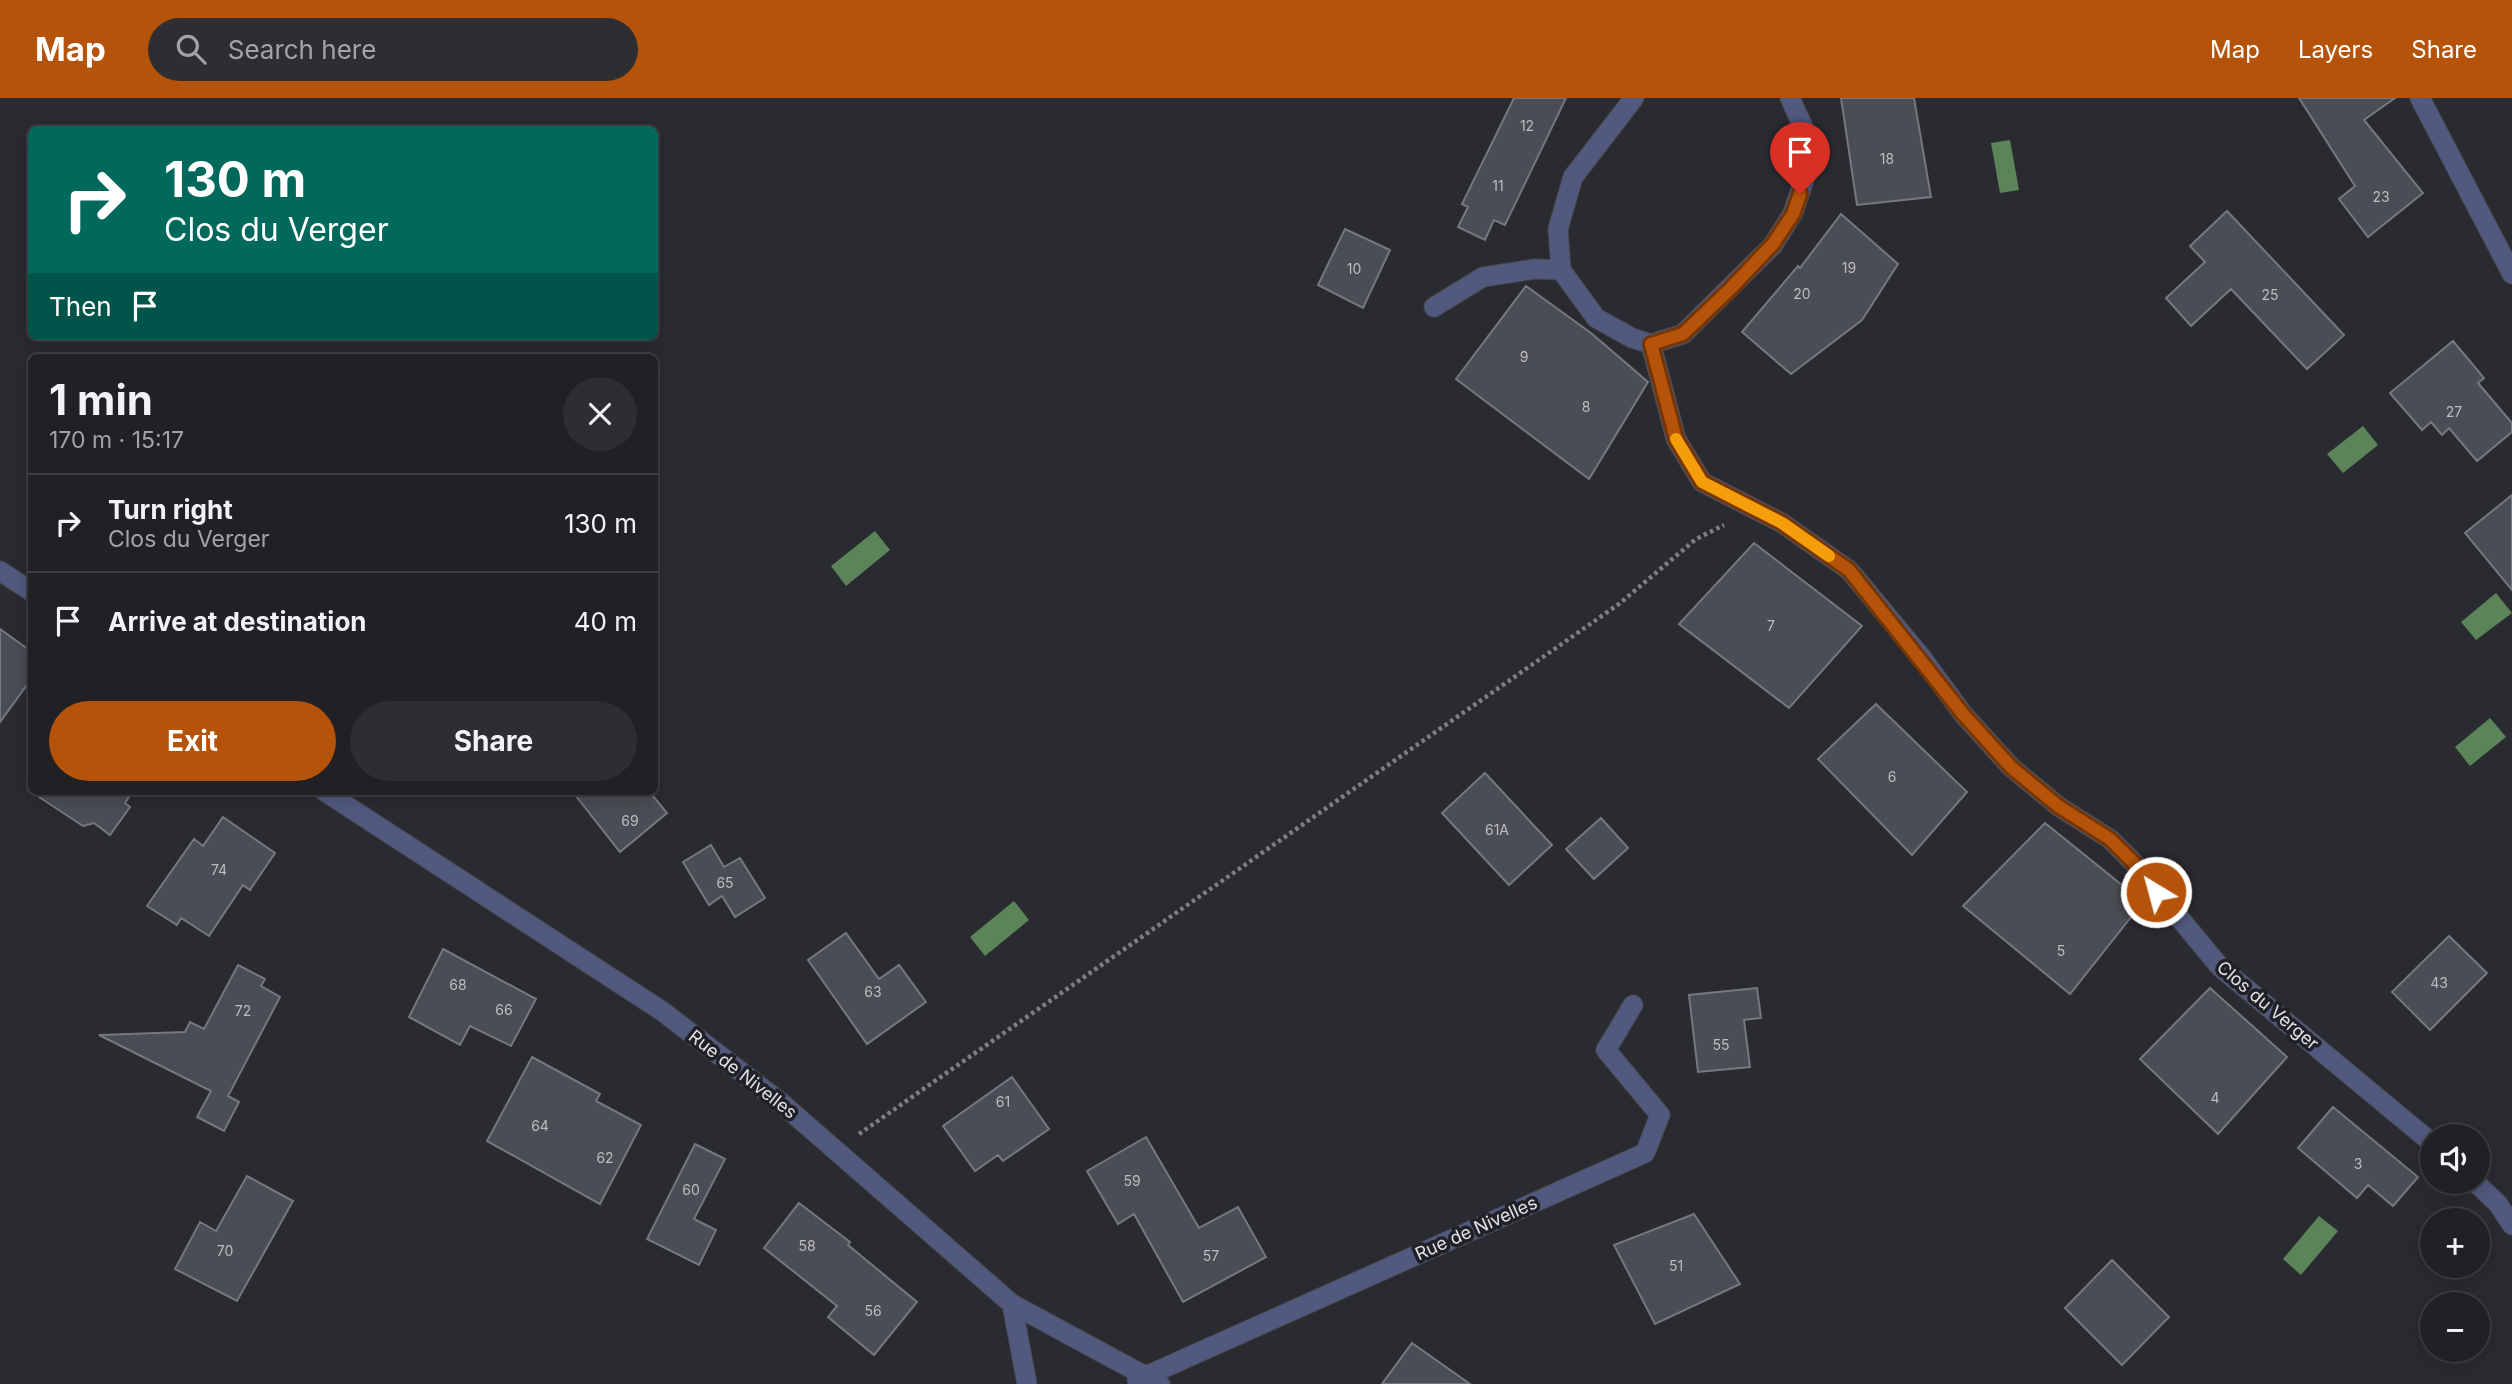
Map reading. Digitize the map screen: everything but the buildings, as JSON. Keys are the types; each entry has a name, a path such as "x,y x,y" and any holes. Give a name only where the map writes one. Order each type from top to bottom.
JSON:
{"street":[{"path":"1634,98 1573,177 1558,229 1561,270 1596,318 1632,338 1651,344 1683,334 1773,244 1793,214 1806,174 1809,140 1790,98"},
{"path":"2420,98 2512,274"},
{"path":"1434,307 1483,277 1535,269 1561,270"},
{"name":"Clos du Verger","path":"1651,344 1676,439 1702,482 1782,523 1849,570 1963,714 2011,767 2058,806 2110,839 2133,862 2220,967 2420,1133"},
{"path":"0,571 28,589"},
{"name":"Rue de Nivelles","path":"330,795 663,1011 779,1101 1012,1304 1145,1382 1646,1153 1660,1115 1606,1050 1633,1005"},
{"path":"2487,1194 2498,1204 2512,1225"},
{"path":"1012,1304 1027,1384"}],"path":[{"path":"835,1151 1619,604 1696,539 1728,523 1746,504"}],"shaded area":[{"path":"2010,140 2019,190 2000,193 1991,143"},
{"path":"2363,426 2378,445 2343,473 2327,454"},
{"path":"875,531 890,550 846,586 831,566"},
{"path":"2496,593 2512,613 2476,640 2461,622"},
{"path":"2490,718 2506,737 2470,766 2455,747"},
{"path":"1014,901 1029,920 985,956 970,937"},
{"path":"2319,1216 2338,1231 2301,1275 2283,1259"}],"slow traffic":[{"path":"1676,439 1702,482 1782,523 1829,556"}],"route":[{"path":"1800,194 1793,214 1773,244 1730,289 1683,334 1651,344 1676,439 1702,482 1782,523 1849,570 1922,658 1963,714 2011,767 2058,806 2110,839 2133,862 2156,892"}]}
